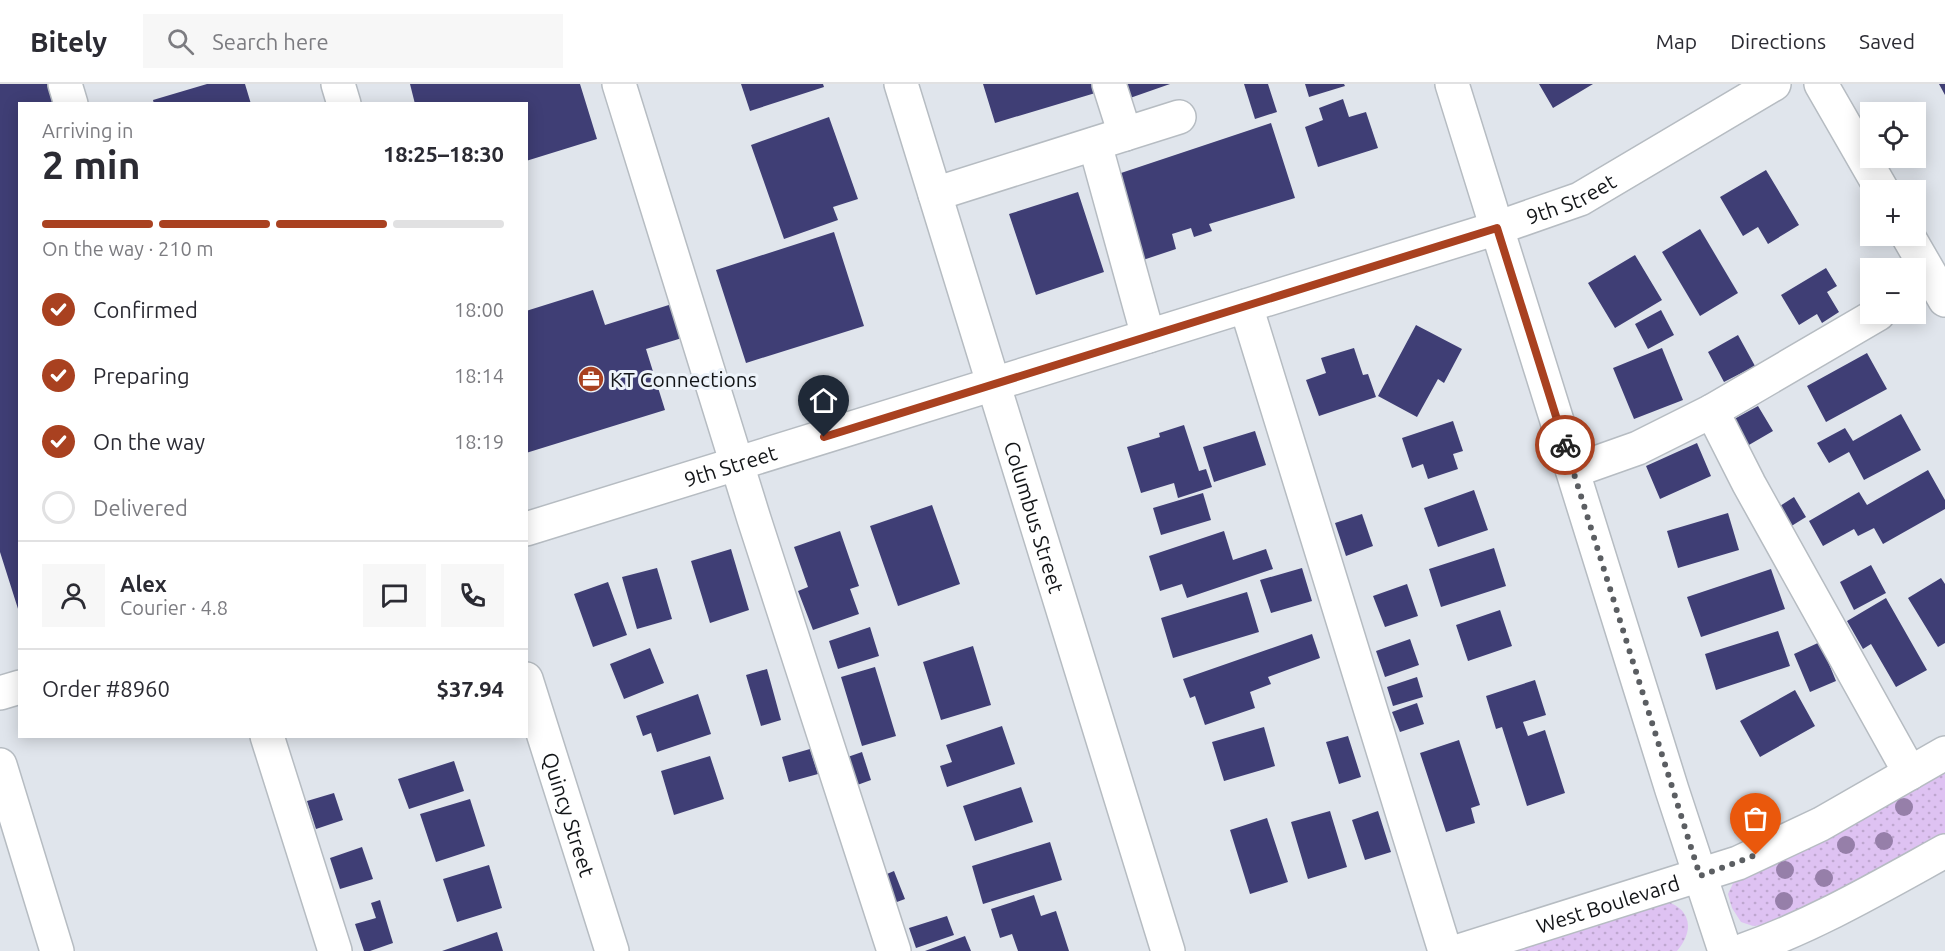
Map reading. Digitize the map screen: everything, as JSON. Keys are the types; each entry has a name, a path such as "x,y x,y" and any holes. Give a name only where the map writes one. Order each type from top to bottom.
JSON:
{"street":[{"path":"65,84 70,102"},
{"path":"338,84 343,102"},
{"path":"619,84 894,951"},
{"name":"Columbus Street","path":"901,84 1168,951"},
{"path":"1109,84 1110,139 1148,336"},
{"path":"1452,84 1725,951"},
{"name":"9th Street","path":"528,528 1497,228 1580,199 1774,84"},
{"path":"1821,84 1876,180"},
{"path":"935,194 1179,117"},
{"path":"1912,246 1932,291"},
{"path":"1246,306 1445,951"},
{"path":"1573,471 1638,448 1712,411 1861,324"},
{"path":"1712,411 1749,484 1910,773"},
{"name":"Quincy Street","path":"528,684 612,951"},
{"path":"0,693 18,688"},
{"path":"268,738 335,951"},
{"name":"West Boulevard","path":"1459,951 1700,876 1777,846 1821,824 1945,753"},
{"path":"0,765 57,951"},
{"path":"1741,951 1782,936 1827,915 1945,851"}],"shaded area":[{"path":"1945,767 1945,835 1821,904 1764,925 1753,926 1741,922 1732,908 1728,894 1736,877"},
{"path":"1661,900 1678,907 1687,920 1687,935 1677,951 1488,951"}],"building":[{"path":"0,84 47,84 52,102 18,102 18,609 0,552"},
{"path":"207,84 245,84 250,102 154,102 153,100"},
{"path":"410,84 580,84 597,139 528,160 528,102 414,102"},
{"path":"741,84 823,84 824,87 750,111"},
{"path":"983,84 1100,84 1102,91 995,123"},
{"path":"1126,84 1170,84 1130,98"},
{"path":"1244,84 1268,84 1277,112 1255,119"},
{"path":"1305,84 1344,84 1345,86 1309,97"},
{"path":"1539,84 1593,84 1553,108"},
{"path":"1939,84 1945,84 1945,95"},
{"path":"1343,99 1349,117 1366,112 1378,148 1318,167 1305,127 1323,120 1319,108"},
{"path":"829,117 858,199 833,207 838,220 784,239 751,145"},
{"path":"1271,123 1295,198 1209,224 1212,231 1194,237 1191,228 1172,234 1176,249 1140,261 1112,176"},
{"path":"1766,170 1799,225 1768,244 1758,227 1743,236 1720,197"},
{"path":"1078,192 1104,272 1036,295 1009,214"},
{"path":"1700,229 1738,293 1700,316 1662,252"},
{"path":"834,232 864,326 746,363 716,270"},
{"path":"1635,255 1662,300 1615,328 1588,283"},
{"path":"1826,268 1837,286 1827,292 1839,312 1822,323 1817,314 1799,325 1781,295"},
{"name":"KT Connections","path":"593,290 605,325 672,304 682,338 646,349 665,410 528,452 528,310"},
{"path":"1661,310 1674,335 1648,349 1635,324"},
{"path":"1416,325 1462,349 1444,383 1438,379 1417,417 1378,396"},
{"path":"1738,335 1755,366 1724,382 1708,352"},
{"path":"1354,348 1363,375 1368,374 1376,397 1319,416 1306,380 1326,373 1321,358"},
{"path":"1662,348 1683,400 1634,419 1613,368"},
{"path":"1867,353 1887,389 1826,422 1807,386"},
{"path":"1758,406 1773,431 1742,449 1727,423"},
{"path":"1901,414 1921,450 1864,480 1849,452 1829,463 1817,443 1845,428 1853,441"},
{"path":"1453,421 1463,451 1453,454 1458,469 1428,479 1423,464 1412,468 1402,438"},
{"path":"1184,425 1199,471 1206,469 1212,487 1178,498 1174,483 1141,493 1127,447 1160,437 1159,433"},
{"path":"1255,431 1266,465 1214,482 1203,447"},
{"path":"1697,443 1711,476 1660,499 1646,466"},
{"path":"1928,470 1945,500 1945,509 1883,544 1874,528 1858,536 1854,529 1823,546 1809,521 1859,492 1867,505"},
{"path":"1474,490 1488,530 1438,547 1424,508"},
{"path":"1203,493 1211,520 1161,535 1153,508"},
{"path":"1794,497 1806,517 1785,530 1772,511"},
{"path":"932,505 960,584 898,606 870,526"},
{"path":"1728,513 1739,550 1678,568 1667,531"},
{"path":"1362,514 1373,546 1346,556 1335,523"},
{"path":"840,531 859,586 850,589 859,614 813,630 798,591 808,587 794,547"},
{"path":"1224,531 1233,560 1266,549 1273,569 1187,598 1182,584 1160,591 1149,556"},
{"path":"1494,548 1506,586 1441,607 1429,569"},
{"path":"731,549 749,610 710,623 691,561"},
{"path":"1871,565 1886,593 1854,610 1840,582"},
{"path":"657,568 672,619 637,629 622,577"},
{"path":"1302,568 1312,601 1271,613 1260,580"},
{"path":"1771,569 1785,609 1701,637 1687,597"},
{"path":"1941,578 1945,584 1945,643 1938,647 1908,598"},
{"path":"608,582 627,635 593,647 574,594"},
{"path":"1407,584 1418,616 1385,627 1373,596"},
{"path":"1247,592 1259,632 1173,658 1161,618"},
{"path":"1886,598 1927,670 1896,687 1871,644 1863,649 1847,621"},
{"path":"1500,610 1512,646 1468,661 1456,625"},
{"path":"870,627 879,656 838,669 829,641"},
{"path":"1778,631 1790,666 1716,690 1705,654"},
{"path":"1312,634 1320,658 1268,677 1271,684 1250,692 1255,708 1205,725 1195,696 1190,698 1183,679"},
{"path":"1410,639 1419,665 1385,677 1376,651"},
{"path":"1820,642 1836,681 1810,692 1794,654"},
{"path":"973,646 991,705 941,720 923,662"},
{"path":"650,648 664,683 624,699 610,664"},
{"path":"875,667 896,736 862,746 841,677"},
{"path":"767,669 781,720 761,726 746,675"},
{"path":"1417,677 1423,697 1393,706 1387,687"},
{"path":"1535,680 1546,715 1523,722 1528,736 1545,730 1565,793 1527,806 1502,727 1496,729 1486,696"},
{"path":"1795,690 1815,726 1760,757 1740,721"},
{"path":"698,694 711,734 657,752 651,733 643,736 636,716"},
{"path":"1417,703 1424,724 1400,732 1392,712"},
{"path":"1002,726 1015,764 947,787 940,766 952,762 946,745"},
{"path":"1264,727 1275,766 1224,781 1212,742"},
{"path":"1348,736 1361,777 1339,784 1326,742"},
{"path":"1459,740 1480,805 1471,808 1475,823 1446,832 1420,753"},
{"path":"810,749 818,774 789,782 782,757"},
{"path":"862,752 871,780 849,788 839,760"},
{"path":"710,756 724,799 674,815 661,771"},
{"path":"454,761 464,791 409,809 398,779"},
{"path":"1021,787 1033,822 975,841 963,806"},
{"path":"334,793 343,820 316,829 307,801"},
{"path":"470,799 485,846 436,862 420,814"},
{"path":"1330,811 1347,867 1308,879 1291,822"},
{"path":"1378,811 1391,852 1365,860 1352,820"},
{"path":"1267,818 1288,882 1250,894 1230,830"},
{"path":"1050,842 1062,880 983,904 972,866"},
{"path":"362,847 373,879 340,889 330,858"},
{"path":"489,865 502,908 457,922 443,879"},
{"path":"894,871 905,899 886,906 875,879"},
{"path":"1034,895 1041,916 1056,911 1069,951 1018,951 1012,934 1000,938 991,909"},
{"path":"380,900 393,943 364,951 355,924 376,918 371,903"},
{"path":"947,916 954,935 916,948 909,928"},
{"path":"497,932 503,951 442,951"},
{"path":"965,936 971,951 925,951"}],"way so far":[{"path":"1565,445 1671,790 1700,876 1756,855"}],"place":[{"name":"KT Connections","path":"591,379"}],"route":[{"path":"824,437 1497,228 1565,445"}]}
